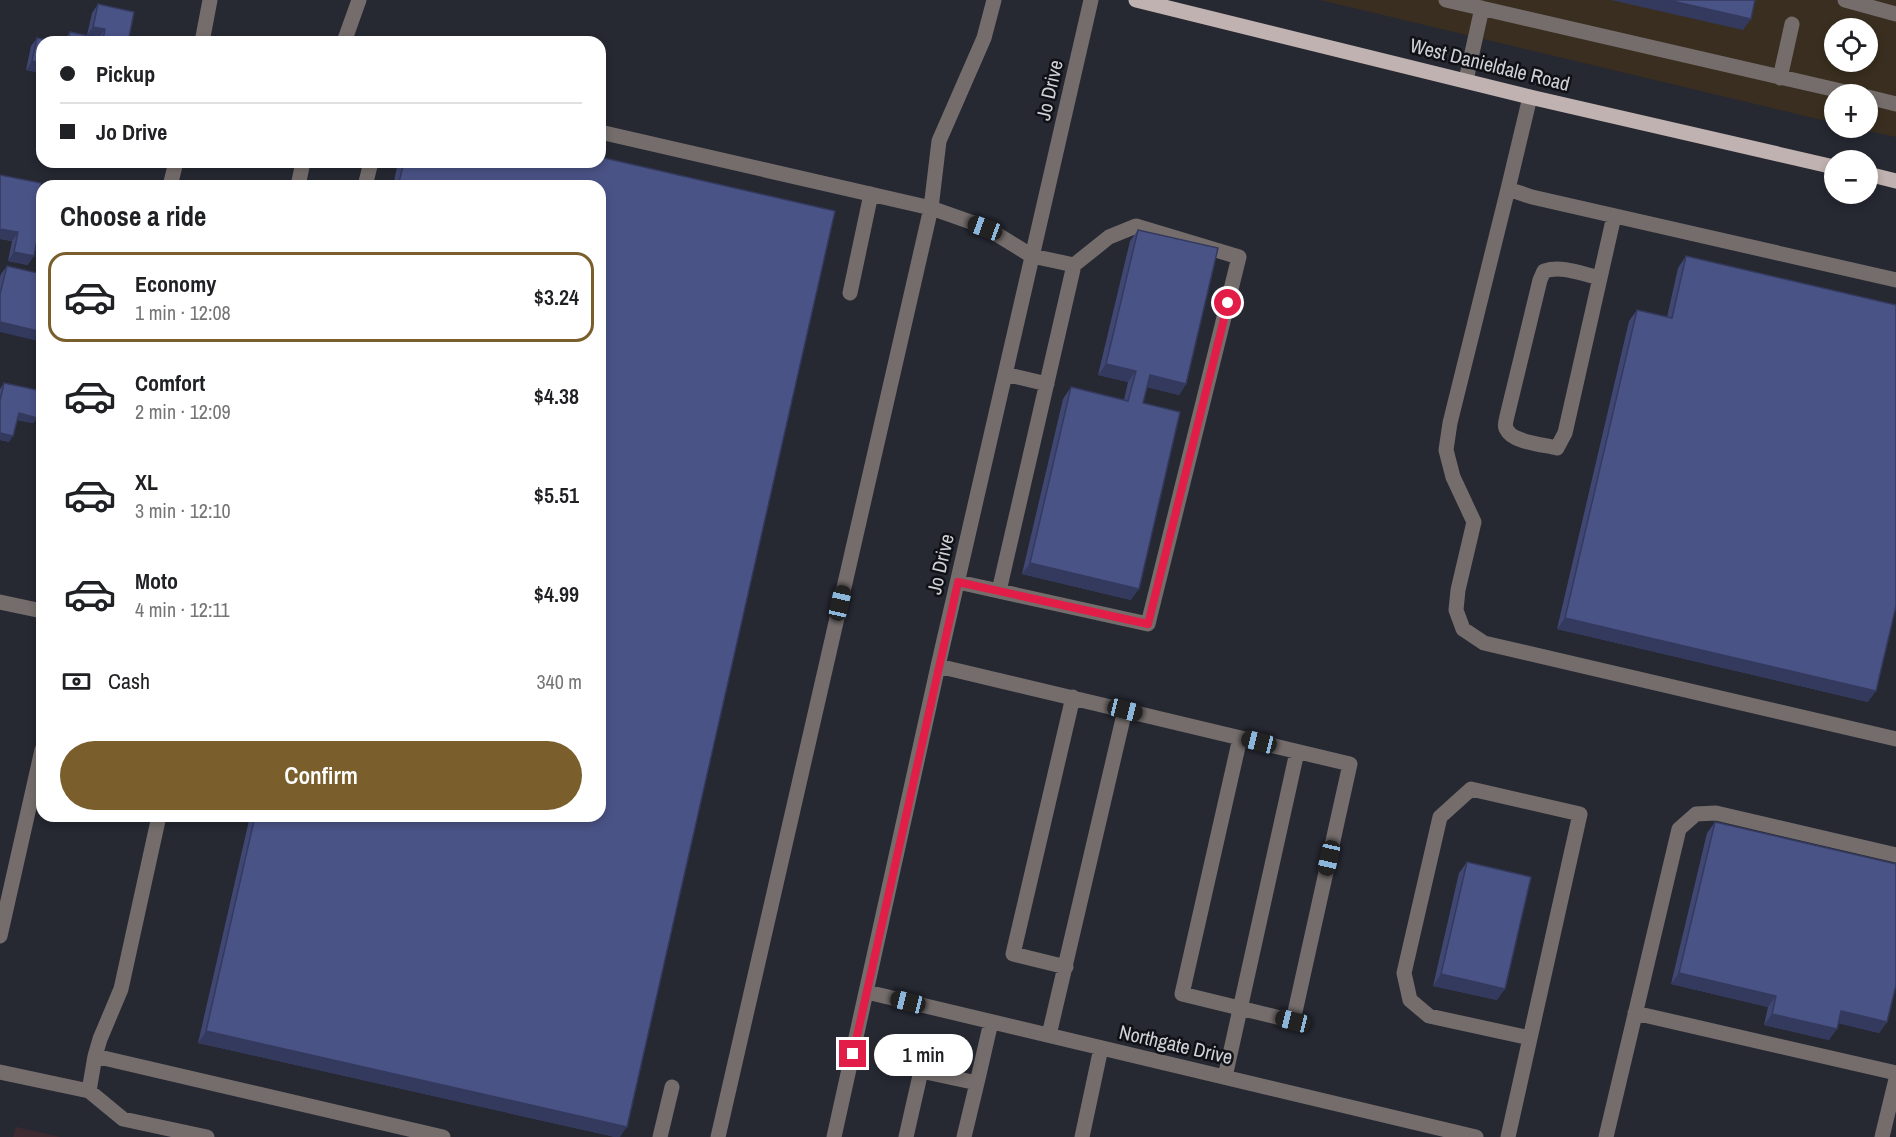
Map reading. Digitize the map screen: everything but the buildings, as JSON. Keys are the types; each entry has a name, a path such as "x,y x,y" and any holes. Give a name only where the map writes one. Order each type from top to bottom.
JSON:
{"main road":[{"name":"West Danieldale Road","path":"1136,0 1530,97 1824,164"},
{"path":"1878,176 1896,181"}],"street":[{"path":"203,36 210,0"},
{"path":"346,36 359,0"},
{"path":"717,1137 931,208 939,141 984,38 994,0"},
{"name":"Jo Drive","path":"834,1137 938,666 1091,0"},
{"path":"1446,0 1824,88"},
{"path":"1845,0 1896,14"},
{"path":"1466,81 1482,8"},
{"path":"1780,78 1792,24"},
{"path":"1530,97 1450,423 1446,450 1453,477 1474,522 1455,610 1463,629 1484,643 1896,739"},
{"path":"1878,100 1896,104"},
{"path":"606,133 931,208 985,228 1032,256 1074,265"},
{"path":"1508,189 1614,216 1896,280"},
{"path":"850,293 871,194"},
{"path":"1600,278 1552,268 1544,271 1505,427 1508,434 1515,439 1557,448 1562,440 1600,278 1614,216"},
{"path":"958,582 1148,624 1239,257 1136,226 1109,237 1074,265 999,591"},
{"path":"1005,374 1047,384"},
{"path":"0,602 36,610"},
{"path":"938,666 1350,764 1293,1021 1182,994 1240,738"},
{"path":"1065,967 1013,954 1073,697"},
{"path":"1049,1035 1125,710"},
{"path":"1225,1077 1297,752"},
{"path":"0,936 36,777"},
{"path":"1508,1137 1580,814 1471,789 1440,817 1404,973 1410,1000 1429,1016 1530,1038"},
{"path":"1605,1137 1679,829 1696,814 1716,813 1896,855"},
{"path":"89,1091 100,1039 121,989 158,822"},
{"name":"Northgate Drive","path":"867,992 1476,1137"},
{"path":"1635,1013 1896,1073"},
{"path":"964,1137 991,1022"},
{"path":"1082,1137 1101,1048"},
{"path":"95,1056 443,1137"},
{"path":"906,1137 921,1071 977,1083"},
{"path":"0,1072 89,1091 123,1119 207,1137"},
{"path":"1882,1137 1896,1079"},
{"path":"660,1137 672,1087"}],"shaded area":[{"path":"1320,0 1896,0 1896,137 1878,133 1878,84 1824,84 1824,121"},
{"path":"16,1127 61,1137 13,1137"}],"route":[{"path":"853,1054 958,582 1148,624 1228,303"}]}
